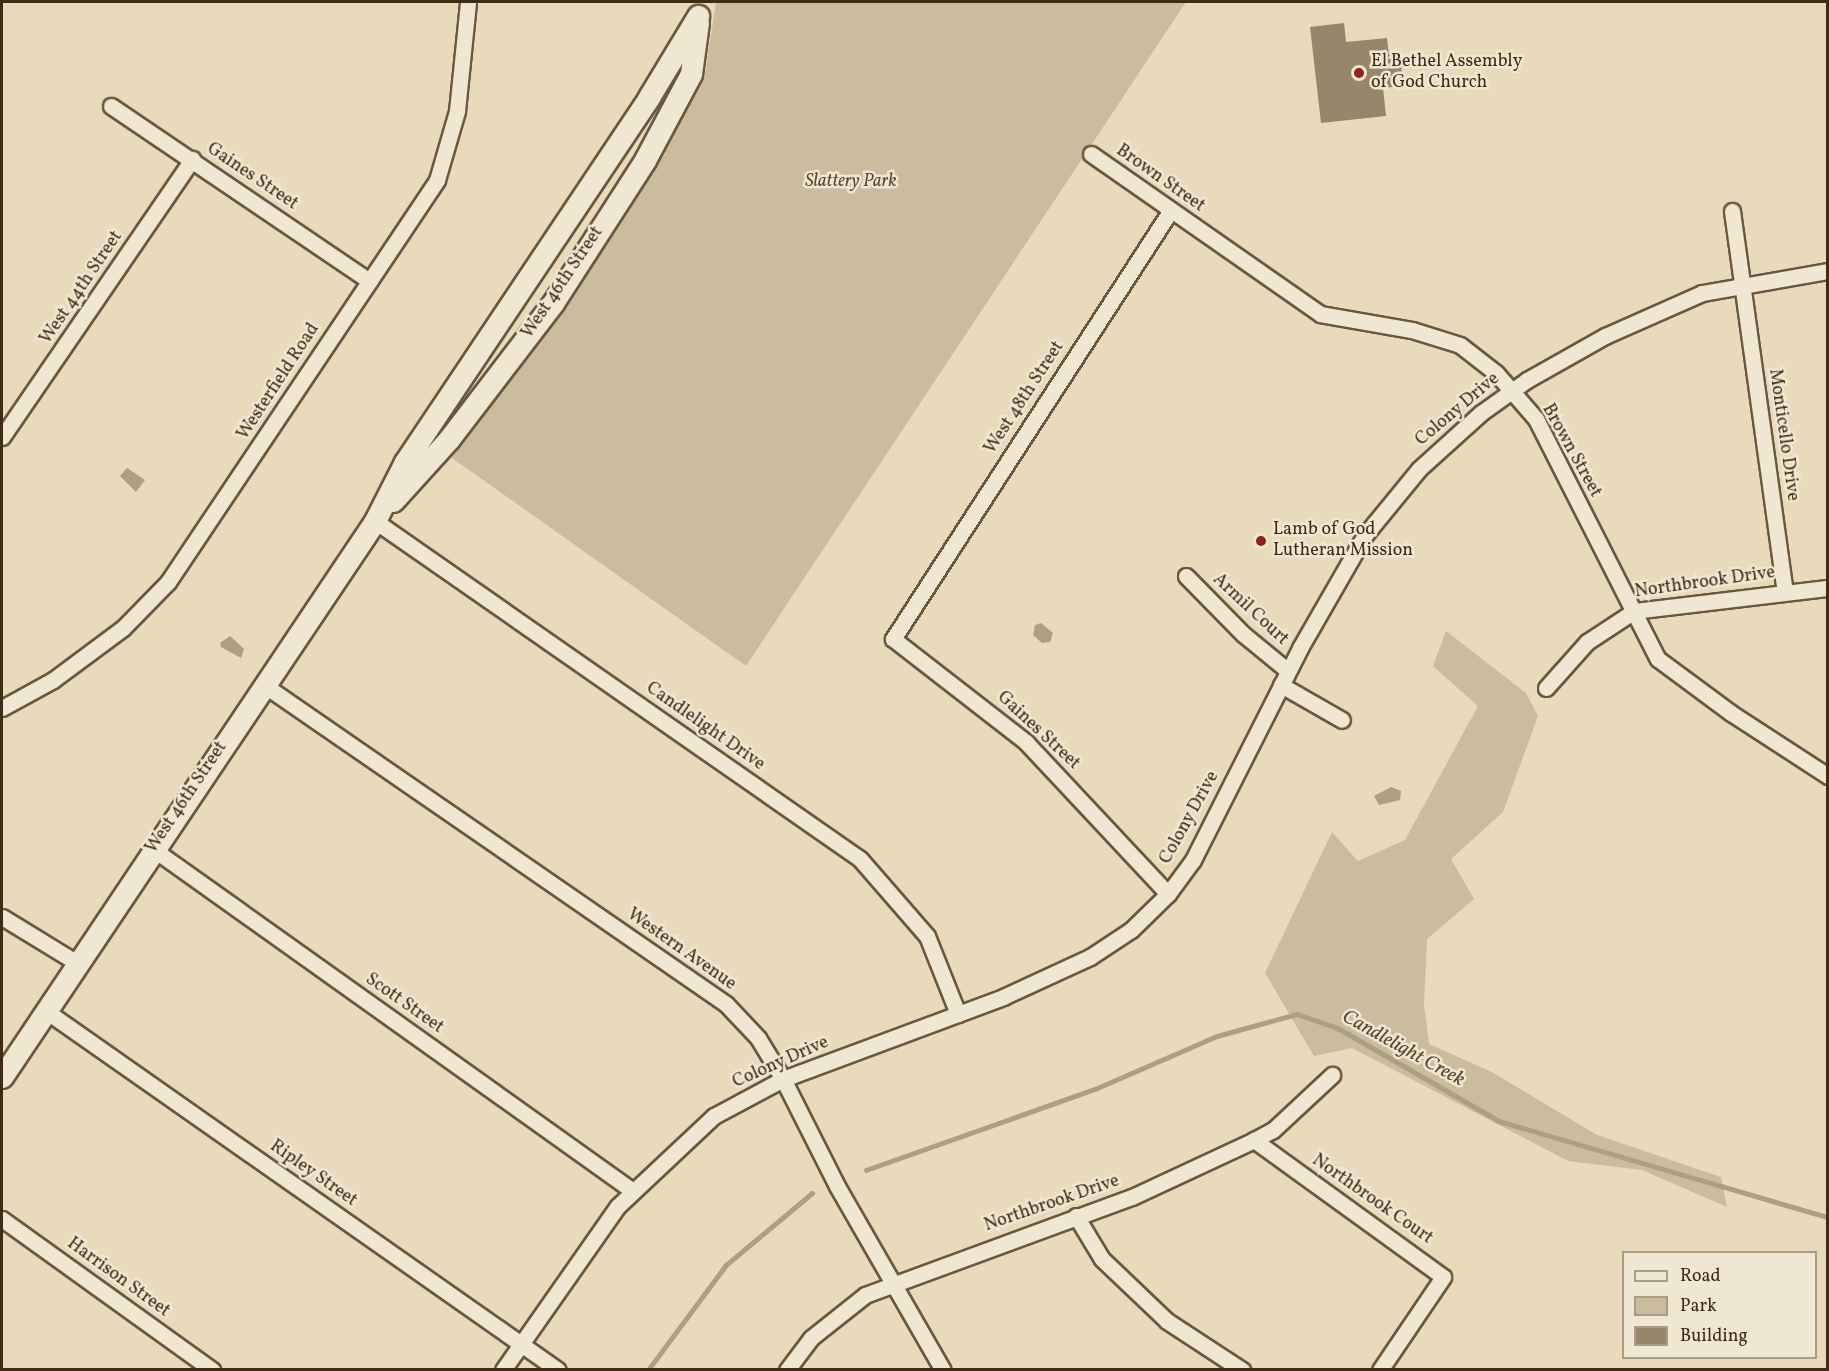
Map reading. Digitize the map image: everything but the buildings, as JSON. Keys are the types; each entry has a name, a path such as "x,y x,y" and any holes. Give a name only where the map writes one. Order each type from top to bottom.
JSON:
{"street":[{"name":"Westerfield Road","path":"2,708 52,680 123,628 168,582 436,180 457,111 468,2"},
{"name":"West 46th Street","path":"2,1077 375,521 405,462 649,97 699,9"},
{"name":"West 46th Street","path":"375,521 449,439 553,303 645,160 691,74 699,9"},
{"name":"Gaines Street","path":"111,106 369,281"},
{"name":"Brown Street","path":"1091,154 1320,314 1412,330 1461,345 1496,373 1536,419 1658,659 1731,713 1827,776"},
{"name":"West 44th Street","path":"2,437 192,159"},
{"name":"West 48th Street","path":"911,606 1171,210"},
{"name":"Monticello Drive","path":"1732,211 1785,591"},
{"name":"Colony Drive","path":"503,1370 611,1216 633,1191 714,1116 783,1079 958,1014 1090,957 1131,930 1168,894 1192,860 1288,671 1365,535 1419,469 1511,391 1605,336 1702,293 1827,271"},
{"name":"Candlelight Drive","path":"375,521 860,859 927,936 958,1014"},
{"name":"Armil Court","path":"1186,576 1243,634 1288,671"},
{"name":"Northbrook Drive","path":"1546,688 1587,642 1634,611 1785,591 1827,588"},
{"name":"Gaines Street","path":"911,606 893,639 1026,742 1168,894"},
{"path":"1281,685 1342,720"},
{"name":"Western Avenue","path":"264,686 726,1004 759,1038 892,1284 943,1370"},
{"name":"Scott Street","path":"153,849 633,1191"},
{"path":"2,917 77,963"},
{"name":"Ripley Street","path":"46,1011 558,1370"},
{"name":"Northbrook Drive","path":"787,1370 811,1338 865,1295 1132,1197 1254,1140 1273,1130 1332,1075"},
{"name":"Northbrook Court","path":"1254,1140 1437,1270 1443,1277 1380,1370"},
{"path":"1076,1216 1102,1259 1167,1322 1242,1370"},
{"name":"Harrison Street","path":"2,1219 212,1370"}],"green space":[{"name":"Slattery Park","path":"716,2 1186,2 746,666 452,458 613,229 705,74"},
{"path":"1446,631 1526,693 1538,716 1503,812 1451,859 1474,899 1427,939 1424,1005 1429,1044 1492,1072 1597,1135 1721,1177 1727,1207 1642,1170 1568,1161 1352,1048 1314,1056 1265,973 1332,832 1358,861 1405,840 1478,706 1433,666"}],"shaded area":[{"path":"127,468 145,480 136,492 120,476"},
{"path":"1041,623 1053,633 1050,642 1042,643 1033,635 1035,625"},
{"path":"230,636 244,649 241,658 221,647 220,643"},
{"path":"1391,787 1401,791 1400,800 1379,805 1374,796"}],"waterway":[{"name":"Candlelight Creek","path":"866,1170 1095,1089 1217,1036 1297,1014 1338,1028 1499,1121 1828,1217"},
{"name":"Candlelight Creek","path":"648,1370 726,1265 812,1193"}],"place":[{"name":"El Bethel Assembly of God Church","path":"1359,73"},
{"name":"Lamb of God Lutheran Mission","path":"1261,541"}]}
